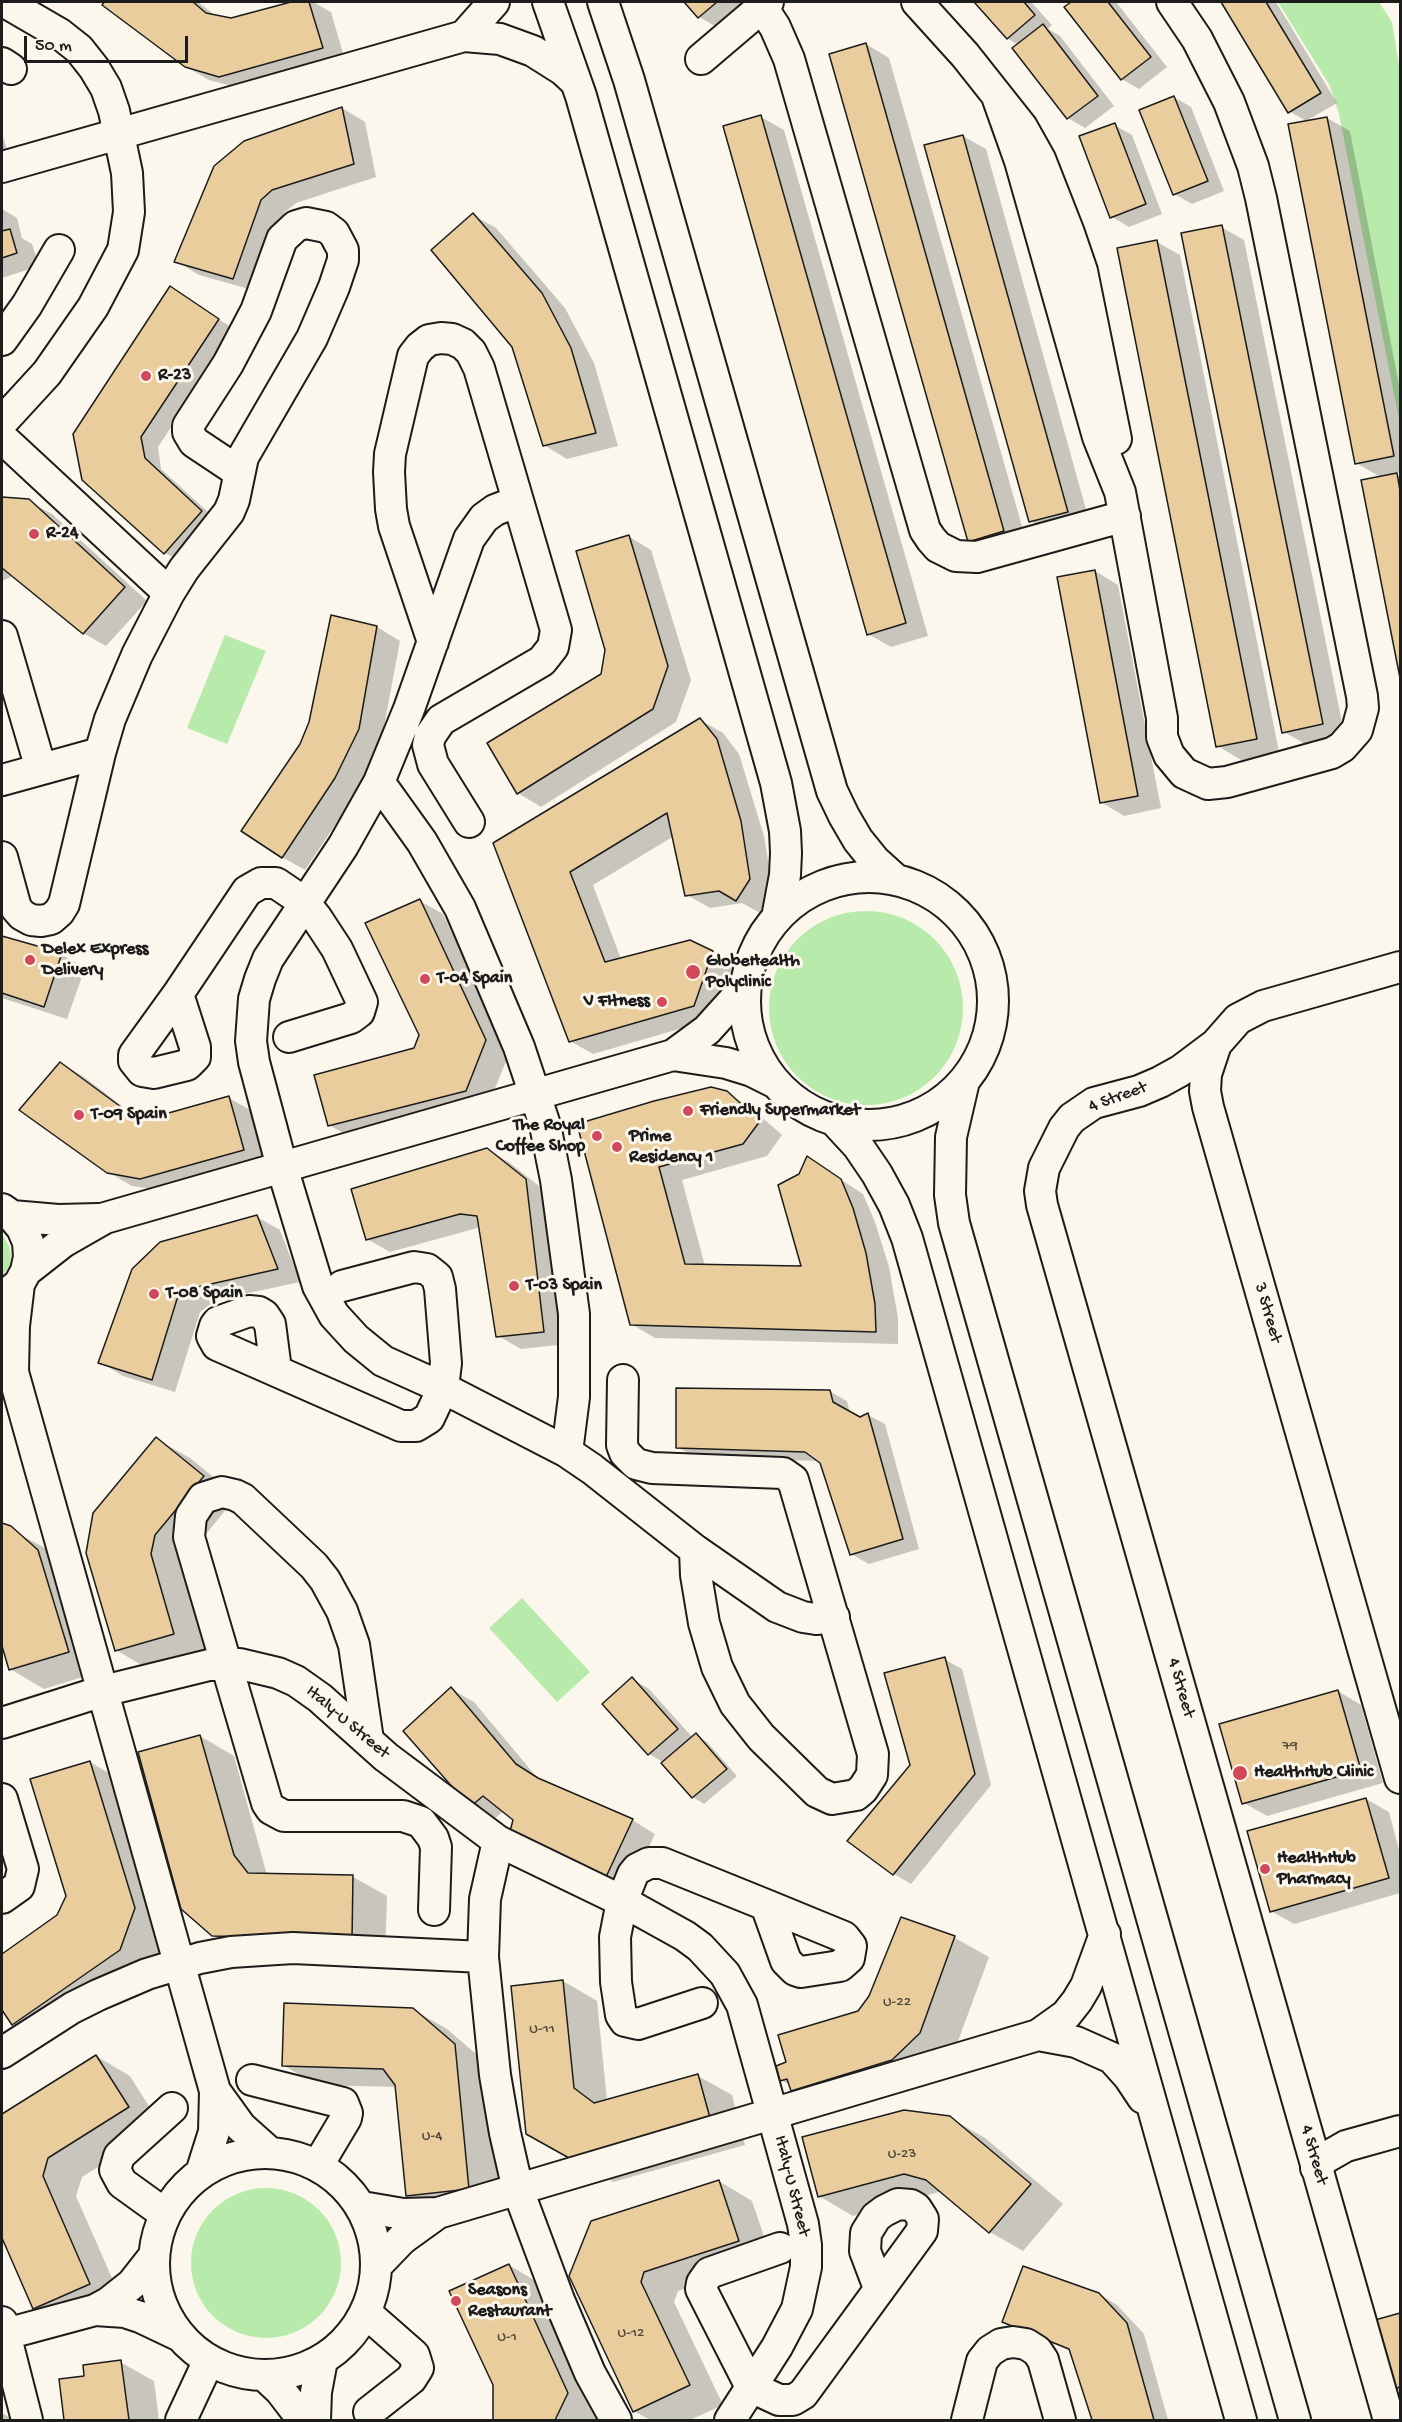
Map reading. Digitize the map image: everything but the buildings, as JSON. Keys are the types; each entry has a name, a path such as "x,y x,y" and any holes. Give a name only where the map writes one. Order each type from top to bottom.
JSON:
{"street":[{"path":"5,2 60,34 79,49 94,68 106,88 114,111 129,192 128,221 123,250 93,307 47,373 3,423 169,593"},
{"path":"464,36 494,2"},
{"path":"548,2 576,82 776,783 785,831 786,853 785,875 777,918"},
{"path":"917,2 965,55 998,99 1020,161 1098,437 1123,504 1162,718 1173,731 1191,761 1209,770 1221,772 1275,763 1334,737 1352,715 1358,697 1358,686 1263,210 1252,166 1229,102 1214,70 1197,39 1172,2"},
{"path":"605,3 832,791 858,840 875,861 895,879"},
{"path":"701,59 765,4 789,59 926,530 938,547 956,556 977,556 1123,504"},
{"path":"2,166 119,135 464,36 500,39 533,51 563,70 576,82"},
{"path":"2,857 16,908 22,915 31,920 41,921 51,919 59,912 64,904 100,753 123,687 169,593 184,568 229,512 234,500 238,472 247,450 312,338 334,287 344,260 343,250 334,233 326,226 306,223 296,226 282,239 256,311 228,364 188,426 188,432 194,442 238,472"},
{"path":"2,340 27,305 59,250"},
{"path":"433,642 394,526 389,490 390,454 413,357 429,340 441,338 452,339 463,344 471,352 479,368 516,502 556,630 554,647 542,661 441,720 430,736 428,746 433,764 469,822"},
{"path":"516,502 495,510 476,528 469,539 409,709 379,782 343,846 268,959 254,999 251,1020 254,1062 282,1167 318,1286 334,1315 356,1339 383,1361 443,1388 567,1452 592,1468 695,1550 777,1607 802,1617 834,1617"},
{"path":"2,636 41,769"},
{"path":"2,780 100,753"},
{"path":"379,782 422,842 460,908 501,1001 536,1095 552,1156 574,1314 574,1397 567,1452"},
{"path":"863,877 895,879 927,891 955,910 977,937 990,969 994,1003 988,1037 978,1060 964,1081 943,1101 918,1115 891,1123 862,1125 834,1120 802,1106 776,1083 760,1061 750,1036 745,1009 746,982 752,959 763,937 777,918 802,897 831,883 863,877"},
{"path":"178,994 247,891 261,883 276,883 304,902 332,940 362,997 359,1012 351,1018 289,1037"},
{"name":"3 Street","path":"1401,967 1263,1006 1238,1019 1216,1044 1206,1074 1205,1091 1401,1778"},
{"path":"5,1211 58,1220 105,1218 673,1055 707,1030 735,999 746,982"},
{"name":"4 Street","path":"1216,1044 1180,1071 1160,1082 1082,1109 1064,1128 1044,1168 1040,1191 1045,1216 1389,2421"},
{"path":"673,1055 726,1063 752,1071 776,1083"},
{"path":"964,1081 956,1109 950,1146 950,1195 954,1223 1295,2421"},
{"path":"834,1120 858,1146 877,1174 894,1205 907,1238 1241,2421"},
{"path":"5,1211 22,1228 28,1242 29,1257 15,1285 14,1326 7,1362 103,1691 215,2091 213,2133 201,2173"},
{"path":"15,1285 63,1242 105,1218"},
{"path":"276,1370 401,1426 409,1427 423,1423 429,1418 443,1388 446,1363 440,1289 433,1272 414,1267 342,1286"},
{"path":"623,1380 622,1445 625,1453 636,1464 652,1468 783,1473 793,1480 873,1754 872,1775 856,1795 840,1799 824,1796 810,1787 761,1737 735,1704 717,1667 704,1623 698,1591 695,1550"},
{"path":"368,1740 354,1645 334,1595 314,1566 243,1499 222,1492 209,1494 196,1506 189,1526 189,1537 267,1803 271,1809 284,1816 404,1816 422,1822 436,1847 434,1910"},
{"name":"Italy-U Street","path":"2,1723 103,1691 209,1665 227,1663 259,1667 296,1681 498,1841 622,1901 685,1936 700,1947 725,1974 742,2005 803,2224 806,2267 797,2309 789,2329 730,2421"},
{"path":"2,1799 24,1869 19,1886 2,1898"},
{"path":"498,1841 485,1899 483,1957 495,2075 518,2190 607,2417"},
{"path":"702,2003 638,2024 625,2021 621,2015 616,1982 615,1946 622,1901 638,1869 656,1862 766,1905"},
{"name":"Italy-U Street","path":"362,2209 403,2214 438,2213 1038,2035 1066,2015 1077,2001 1086,1986 1105,1934"},
{"path":"2,2053 64,2013 98,1995 179,1963 231,1952 284,1948 483,1957"},
{"name":"Italy-U Street","path":"1038,2035 1076,2042 1112,2058 1129,2077 1156,2119"},
{"path":"252,2080 343,2103 347,2113 345,2118 318,2165"},
{"path":"215,2091 241,2127 269,2152"},
{"path":"165,2214 122,2182 115,2170 119,2156 172,2108"},
{"path":"1316,2168 1325,2158 1346,2146 1401,2131"},
{"path":"269,2152 286,2154 318,2165 341,2181 370,2223 377,2265 374,2290 365,2312 347,2339 321,2360 294,2371 264,2375 245,2373 209,2361 180,2336 168,2319 159,2299 154,2278 154,2256 157,2235 165,2214 187,2184 201,2173 234,2157 269,2152"},
{"name":"Italy-U Street","path":"377,2265 402,2239 438,2213"},
{"name":"Italy-U Street","path":"751,2387 702,2295 702,2283 714,2270 780,2248"},
{"path":"27,2421 3,2331 94,2310 121,2295 154,2256"},
{"path":"751,2387 779,2400 793,2400 803,2394 879,2288"},
{"path":"94,2310 126,2312 180,2336"},
{"path":"365,2312 414,2355 418,2368 411,2379 369,2412"},
{"path":"967,2421 982,2361 990,2351 1001,2344 1013,2342 1031,2348 1043,2361 1060,2421"},
{"path":"315,2421 316,2392 321,2360"},
{"path":"181,2421 209,2361"},
{"path":"264,2375 280,2390 303,2421"}],"green space":[{"path":"1278,2 1379,2 1392,22 1400,71 1400,425 1339,114 1330,86"},
{"path":"225,635 266,651 227,744 187,728"},
{"path":"876,911 912,922 935,939 947,954 956,971 962,989 962,1027 956,1045 947,1062 935,1077 920,1089 903,1098 885,1104 856,1105 820,1094 791,1070 780,1054 770,1027 769,998 780,962 804,933 820,922 847,912"},
{"path":"2,1234 11,1255 10,1265 2,1277"},
{"path":"522,1598 590,1672 557,1702 489,1628"},
{"path":"266,2188 295,2194 319,2210 335,2234 341,2263 335,2292 319,2316 295,2332 266,2338 237,2332 213,2316 197,2292 191,2263 197,2234 213,2210 237,2194"}],"place":[{"name":"R-23","path":"146,376"},
{"name":"R-24","path":"34,534"},
{"name":"Delex Express Delivery","path":"30,960"},
{"name":"GlobeHealth Polyclinic","path":"693,972"},
{"name":"T-04 Spain","path":"425,979"},
{"name":"V FItness","path":"662,1002"},
{"name":"Friendly Supermarket","path":"688,1111"},
{"name":"T-09 Spain","path":"79,1115"},
{"name":"The Royal Coffee Shop","path":"597,1136"},
{"name":"Prime Residency 1","path":"617,1147"},
{"name":"T-03 Spain","path":"514,1286"},
{"name":"T-08 Spain","path":"154,1294"},
{"name":"HealthHub Clinic","path":"1240,1773"},
{"name":"HealthHub Pharmacy","path":"1265,1869"},
{"name":"Seasons Restaurant","path":"456,2301"}]}
